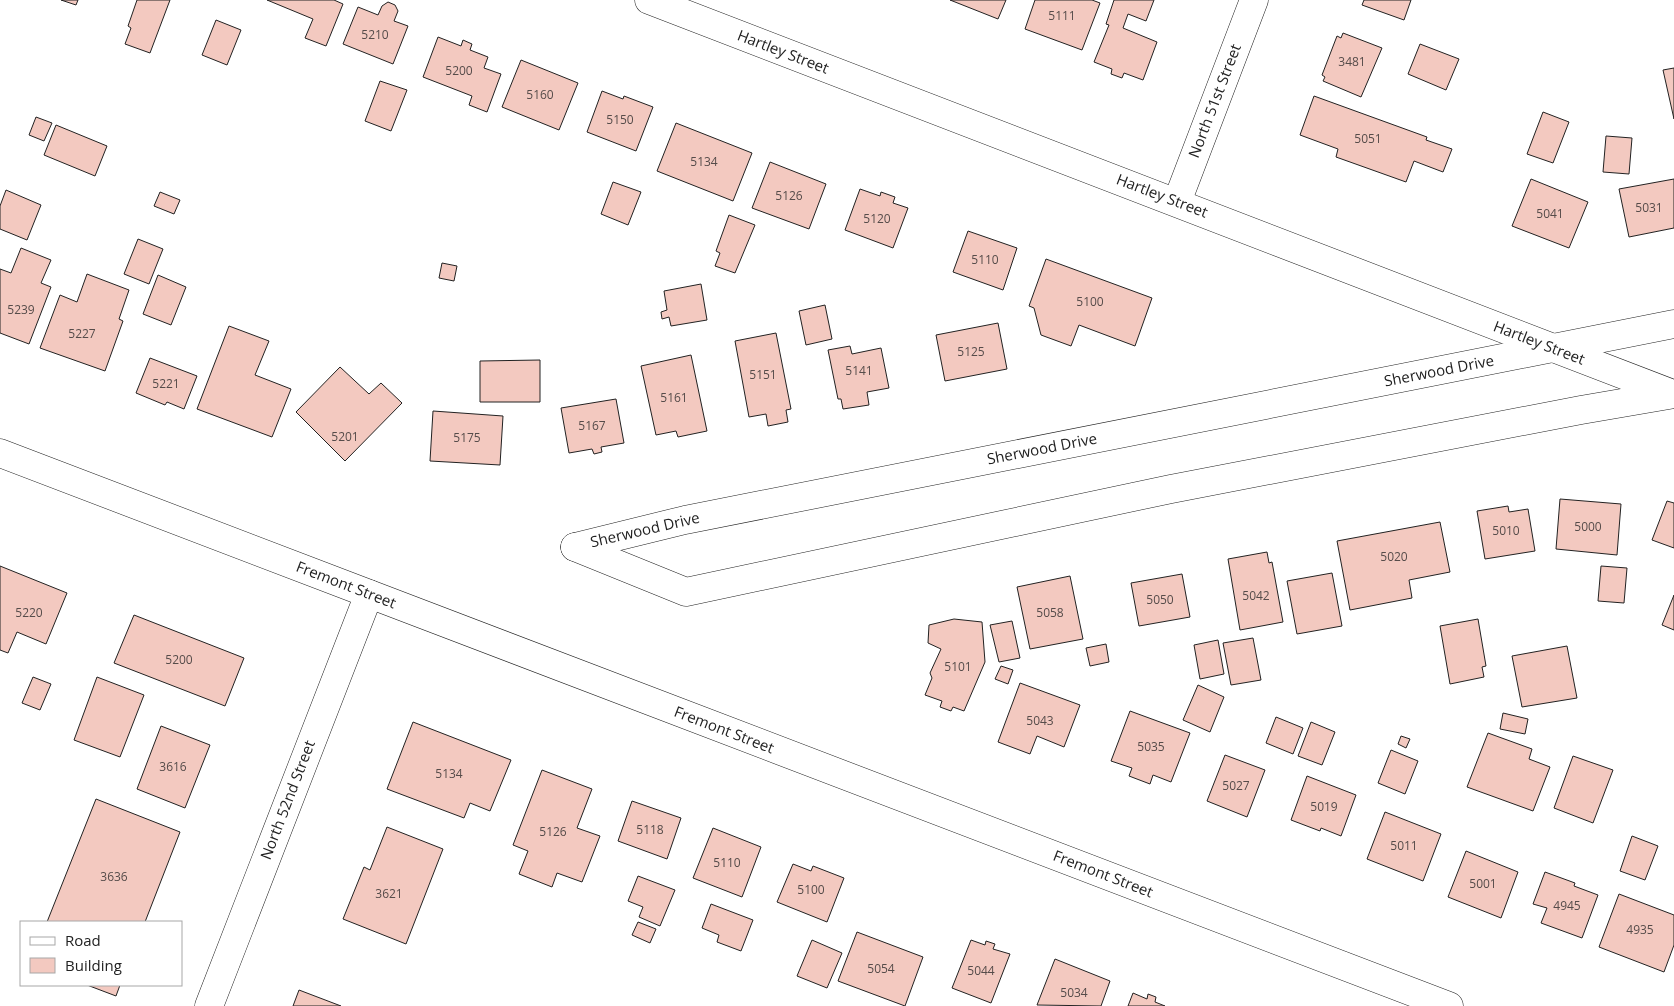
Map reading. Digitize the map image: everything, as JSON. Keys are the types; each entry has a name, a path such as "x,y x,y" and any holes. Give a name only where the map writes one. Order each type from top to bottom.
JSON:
{"street":[{"name":"Hartley Street","path":"649,0 1674,394"},
{"name":"North 51st Street","path":"1177,202 1254,0"},
{"name":"Sherwood Drive","path":"1674,324 685,520 576,547 686,592 1171,489 1581,410 1674,394"},
{"name":"Fremont Street","path":"0,453 1449,1006"},
{"name":"North 52nd Street","path":"209,1006 369,594"}],"building":[{"path":"61,0 78,0 76,5"},
{"path":"137,0 170,0 150,53 125,44 131,28 128,26"},
{"path":"267,0 334,0 343,4 326,46 305,38 313,19"},
{"path":"950,0 1006,0 998,19"},
{"path":"1035,0 1092,0 1100,3 1082,50 1025,29"},
{"path":"1114,0 1154,0 1146,21 1128,14 1123,28 1157,42 1143,80 1124,73 1122,78 1111,74 1112,69 1094,62 1109,25 1106,24"},
{"path":"1364,0 1411,0 1404,20 1362,5"},
{"path":"388,2 395,5 398,11 394,21 408,26 393,64 343,44 358,7 378,15 382,6"},
{"path":"216,20 241,30 227,65 202,55"},
{"path":"1343,33 1382,48 1361,97 1323,81 1325,77 1322,75 1337,36 1341,38"},
{"path":"438,37 461,46 463,40 472,44 470,50 488,57 484,68 501,74 487,112 469,105 472,96 423,77"},
{"path":"1420,44 1459,59 1446,90 1408,74"},
{"path":"521,60 578,83 559,130 502,107"},
{"path":"1674,68 1674,119 1663,70"},
{"path":"380,81 407,90 391,131 365,121"},
{"path":"602,91 623,99 624,96 653,107 636,151 587,132"},
{"path":"1314,96 1427,137 1426,140 1452,149 1443,172 1414,161 1406,182 1336,157 1338,149 1300,135"},
{"path":"1543,112 1569,122 1553,163 1527,154"},
{"path":"36,117 52,123 44,141 29,135"},
{"path":"676,123 752,153 733,201 657,171"},
{"path":"56,125 107,146 95,176 44,155"},
{"path":"1606,136 1632,138 1629,174 1603,172"},
{"path":"770,162 826,184 809,229 752,208"},
{"path":"1531,179 1588,202 1569,248 1512,226"},
{"path":"1674,179 1674,228 1629,237 1619,189"},
{"path":"613,182 641,192 628,225 601,214"},
{"path":"860,189 880,196 881,192 895,197 893,203 908,208 893,248 845,230"},
{"path":"6,190 41,205 27,240 0,229 0,206"},
{"path":"160,192 180,200 174,214 154,206"},
{"path":"729,215 755,225 735,273 715,266 720,253 716,251"},
{"path":"968,231 1017,248 1003,290 953,272"},
{"path":"138,239 163,249 149,284 124,274"},
{"path":"21,248 51,260 41,283 51,287 29,344 0,333 0,269 11,273"},
{"path":"1046,259 1152,298 1135,346 1079,325 1071,346 1041,335 1034,308 1029,306"},
{"path":"442,263 457,266 454,281 439,278"},
{"path":"87,274 129,290 119,319 123,321 105,371 40,348 60,295 77,302"},
{"path":"158,275 186,287 171,325 143,314"},
{"path":"701,284 707,320 671,326 669,317 662,319 661,312 667,310 664,291"},
{"path":"825,305 832,339 806,345 799,311"},
{"path":"998,323 1007,369 945,381 936,335"},
{"path":"229,326 269,341 255,375 291,389 272,437 197,409"},
{"path":"776,333 791,409 786,410 788,422 768,426 766,414 749,417 735,341"},
{"path":"850,346 852,354 881,348 889,388 867,392 869,405 843,409 841,399 838,399 828,350"},
{"path":"691,355 707,431 678,437 676,431 656,435 641,366"},
{"path":"150,358 197,376 184,409 167,402 165,405 136,393"},
{"path":"540,360 540,402 480,402 480,361"},
{"path":"340,367 369,394 381,383 402,403 345,461 296,412"},
{"path":"616,399 624,443 601,447 602,452 594,454 592,449 569,453 561,408"},
{"path":"433,411 503,416 500,465 430,461"},
{"path":"1560,499 1621,504 1617,555 1556,549"},
{"path":"1667,501 1674,503 1674,548 1652,540"},
{"path":"1508,506 1509,512 1528,509 1535,551 1485,559 1477,511"},
{"path":"1440,522 1450,572 1409,580 1412,598 1350,610 1337,541"},
{"path":"1267,552 1269,563 1272,562 1283,622 1240,630 1228,559"},
{"path":"0,566 67,593 46,644 17,632 8,653 0,650"},
{"path":"1601,566 1627,568 1624,603 1598,601"},
{"path":"1332,573 1342,626 1297,634 1287,581"},
{"path":"1182,574 1190,617 1139,626 1131,583"},
{"path":"1070,576 1083,639 1030,649 1017,587"},
{"path":"1674,595 1674,630 1662,625"},
{"path":"134,615 244,658 225,706 114,663"},
{"path":"954,619 982,622 985,662 964,711 953,707 951,711 940,707 942,701 925,695 932,678 930,673 941,649 928,643 929,625"},
{"path":"1478,619 1486,666 1482,667 1484,677 1450,684 1440,626"},
{"path":"1012,621 1020,658 999,662 990,625"},
{"path":"1253,638 1261,680 1231,685 1223,643"},
{"path":"1218,640 1224,674 1200,679 1194,645"},
{"path":"1106,644 1109,662 1090,666 1086,648"},
{"path":"1567,646 1577,698 1522,707 1512,656"},
{"path":"1001,666 1013,670 1008,684 995,679"},
{"path":"33,677 51,684 40,710 22,703"},
{"path":"97,677 144,695 120,757 74,740"},
{"path":"1020,683 1080,705 1064,747 1037,736 1030,754 998,742"},
{"path":"1198,685 1224,697 1210,732 1183,720"},
{"path":"1130,711 1190,733 1171,782 1153,775 1150,784 1129,776 1132,768 1111,761"},
{"path":"1503,713 1528,719 1525,734 1500,729"},
{"path":"1276,717 1303,728 1293,754 1266,743"},
{"path":"413,722 511,760 490,811 470,803 464,818 387,789"},
{"path":"1311,722 1335,732 1322,765 1298,756"},
{"path":"161,726 210,745 185,808 137,789"},
{"path":"1488,733 1532,749 1529,759 1550,767 1533,811 1467,787"},
{"path":"1401,736 1410,739 1406,748 1398,744"},
{"path":"1391,750 1418,761 1405,794 1378,783"},
{"path":"1225,755 1265,770 1247,817 1207,801"},
{"path":"1573,756 1613,770 1593,823 1554,808"},
{"path":"542,770 592,789 577,828 600,836 582,882 557,873 552,887 519,874 528,851 513,845"},
{"path":"1307,776 1356,795 1341,836 1321,828 1320,831 1291,820"},
{"path":"96,799 180,832 145,921 47,921"},
{"path":"632,801 681,818 667,859 618,841"},
{"path":"1385,812 1441,834 1423,881 1367,859"},
{"path":"387,827 443,849 406,944 343,919 364,867 370,870"},
{"path":"713,828 761,847 742,897 693,878"},
{"path":"1632,836 1658,846 1645,880 1620,871"},
{"path":"1466,851 1518,872 1501,918 1448,897"},
{"path":"793,864 811,871 813,866 844,878 827,922 777,902"},
{"path":"1545,872 1575,883 1574,886 1598,895 1582,938 1541,923 1547,908 1533,904"},
{"path":"638,876 675,890 660,926 639,917 643,907 628,901"},
{"path":"1619,894 1674,915 1674,945 1664,972 1599,947"},
{"path":"711,904 753,920 741,951 717,942 719,935 702,928"},
{"path":"638,922 656,929 650,943 632,935"},
{"path":"857,932 923,957 905,1006 838,981"},
{"path":"812,940 842,953 827,988 797,976"},
{"path":"971,940 985,945 986,941 995,944 993,949 1010,954 991,1003 952,988"},
{"path":"1055,959 1110,981 1101,1006 1037,1005"},
{"path":"90,986 120,986 116,996"},
{"path":"299,990 341,1006 293,1006"},
{"path":"1133,993 1147,999 1148,994 1156,997 1155,1002 1165,1006 1128,1006"}]}
